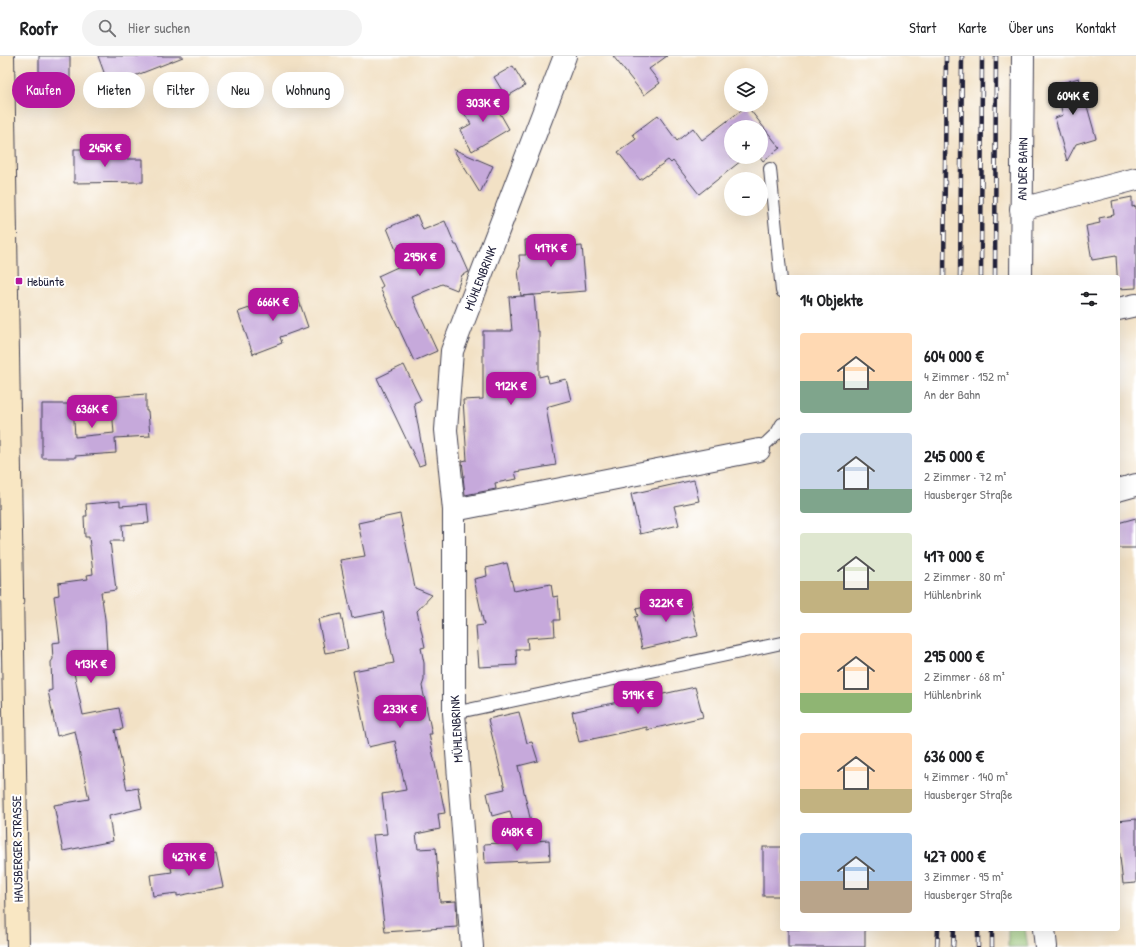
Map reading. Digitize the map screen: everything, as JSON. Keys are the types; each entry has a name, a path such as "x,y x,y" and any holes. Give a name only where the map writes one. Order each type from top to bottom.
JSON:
{"main road":[{"name":"HAUSBERGER STRASSE","path":"2,56 18,947"}],"street":[{"name":"MÜHLENBRINK","path":"472,947 454,713 454,510 446,430 452,351 565,56"},
{"name":"AN DER BAHN","path":"1022,275 1023,56"},
{"name":"AN DER BAHN","path":"1022,209 1136,178"},
{"path":"1120,309 1136,305"},
{"path":"454,510 759,450"},
{"path":"1120,489 1136,485"},
{"path":"1044,931 1046,947"}],"lane":[{"path":"770,169 780,275"},
{"path":"759,450 777,433 780,428"},
{"path":"454,713 780,643"}],"green space":[{"path":"1008,931 1025,931 1028,947 1008,947"}],"building":[{"path":"39,56 70,56 70,72 39,72"},
{"path":"98,56 183,56 145,72 104,72"},
{"path":"613,56 667,56 649,69 660,83 644,95"},
{"path":"513,66 525,86 506,97 494,77"},
{"path":"1079,78 1096,138 1076,144 1067,161 1055,118 1063,115 1055,85"},
{"path":"489,94 509,129 472,151 460,130 471,124 462,110"},
{"path":"739,112 752,112 758,120 728,120"},
{"path":"658,115 677,141 693,128 702,140 724,123 724,164 737,164 727,172 724,172 724,174 699,194 673,161 671,163 668,160 640,180 618,152 636,139 633,134"},
{"path":"768,133 780,148 768,157"},
{"path":"74,149 111,149 111,159 143,159 143,182 74,183"},
{"path":"453,149 493,166 480,193"},
{"path":"1132,197 1132,207 1136,206 1136,288 1120,289 1120,275 1117,275 1116,256 1092,260 1086,226 1100,223 1099,218 1114,215 1112,201"},
{"path":"417,215 423,230 445,221 469,272 462,275 457,290 442,284 412,297 437,351 414,361 380,288 383,286 378,276 402,265 387,228"},
{"path":"563,237 564,248 582,246 586,291 521,296 518,270 520,266 519,255 526,255 525,240"},
{"path":"296,292 308,327 280,337 282,343 253,354 238,312"},
{"path":"534,295 537,331 539,331 539,377 547,375 549,383 566,379 571,400 546,407 556,465 515,472 517,479 495,483 496,489 465,495 462,461 467,460 463,400 483,399 483,331 512,331 509,297"},
{"path":"404,365 421,400 414,403 425,464 419,466 377,378"},
{"path":"146,394 146,411 148,411 150,436 115,438 116,453 75,456 75,458 42,458 42,404 73,404 75,437 114,433 111,397"},
{"path":"694,480 699,501 674,506 679,525 640,534 631,494"},
{"path":"120,501 120,506 147,504 149,523 122,525 123,541 110,541 116,590 101,592 105,619 107,652 86,653 87,672 74,673 83,715 119,708 123,729 115,730 127,790 138,788 142,808 109,816 113,841 63,851 54,805 89,799 75,731 57,736 48,691 52,690 52,643 60,642 54,596 59,595 58,583 88,579 87,575 93,574 89,537 85,537 84,516 87,516 86,504"},
{"path":"400,514 415,588 432,595 417,611 425,647 421,648 424,663 424,680 422,686 432,734 429,734 445,813 438,814 440,829 416,834 418,849 436,848 440,902 456,901 457,927 385,932 373,835 387,834 382,794 406,790 395,741 368,747 353,671 394,663 383,612 352,618 340,560 365,556 358,523"},
{"path":"1136,518 1136,548 1120,548 1120,522"},
{"path":"507,563 514,591 551,584 553,597 558,596 560,620 554,620 555,636 527,638 528,649 516,649 517,665 479,667 476,626 484,625 474,579 487,576 486,568"},
{"path":"689,597 698,636 642,649 635,617 638,616 636,609"},
{"path":"341,614 348,649 325,653 318,619"},
{"path":"695,687 703,717 647,730 647,727 579,742 572,712"},
{"path":"519,712 527,743 532,742 538,761 518,766 531,822 514,826 510,811 492,816 487,793 505,789 488,719"},
{"path":"1136,819 1136,883 1123,884 1120,857 1120,821"},
{"path":"549,840 550,860 485,863 484,844"},
{"path":"763,847 780,847 780,896 763,896"},
{"path":"216,854 223,887 177,896 177,893 153,896 150,875 172,872 170,864"},
{"path":"788,931 865,931 865,947 788,947"}],"railway":[{"path":"944,275 946,56"},
{"path":"960,275 962,56"},
{"path":"981,275 982,56"},
{"path":"995,275 996,56"},
{"path":"937,947 938,931"},
{"path":"953,947 954,931"},
{"path":"978,931 978,947"},
{"path":"992,931 992,947"}],"place":[{"name":"Hebünte","path":"19,281"}]}
